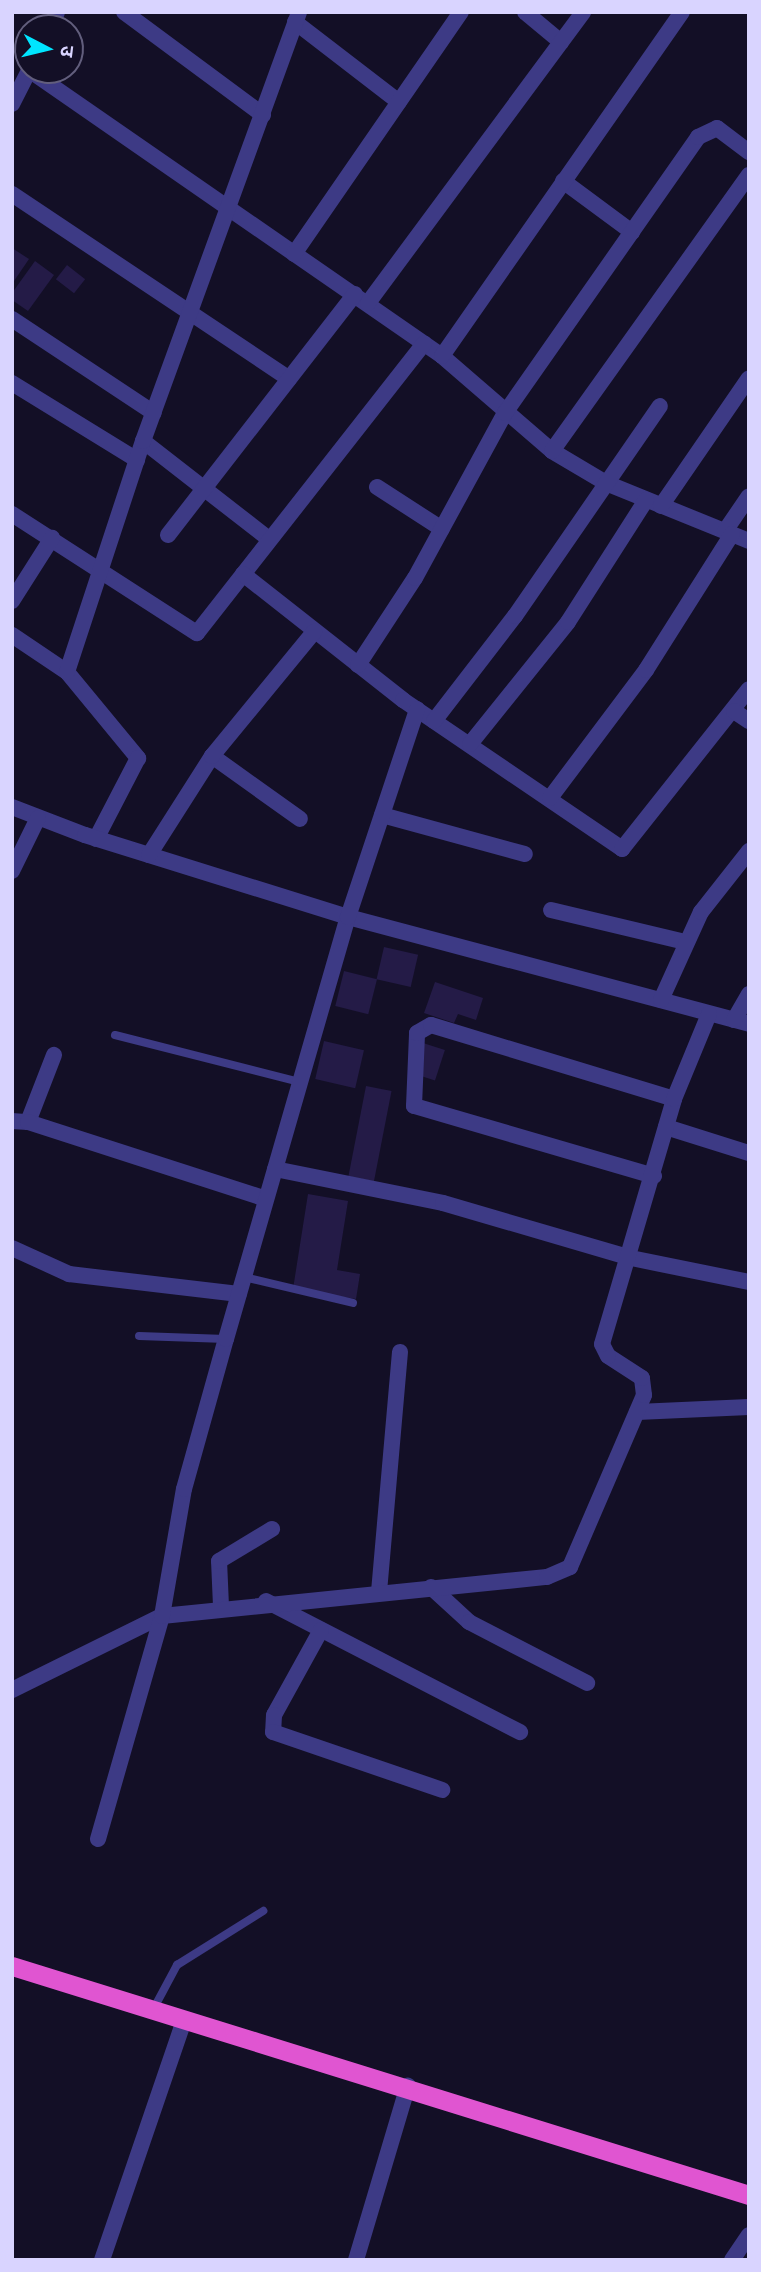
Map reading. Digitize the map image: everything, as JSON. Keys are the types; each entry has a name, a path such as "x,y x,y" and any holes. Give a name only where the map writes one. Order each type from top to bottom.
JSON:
{"highway":[{"path":"12,1966 408,2086 749,2195"}],"street":[{"path":"124,12 263,115"},
{"path":"294,254 461,12"},
{"path":"525,12 561,42"},
{"path":"168,535 289,379 362,299 583,12"},
{"path":"442,356 682,12"},
{"path":"67,671 143,441 191,318 297,17 399,102"},
{"path":"12,104 22,84"},
{"path":"49,84 229,212 362,299 442,356 552,452 606,483 749,541"},
{"path":"358,666 442,529 505,413 709,128 722,130 749,152"},
{"path":"552,452 749,175"},
{"path":"563,180 632,232"},
{"path":"12,194 191,318 289,379"},
{"path":"12,318 154,413"},
{"path":"12,514 101,568 194,634 203,629 269,539 424,343"},
{"path":"470,744 568,622 749,377"},
{"path":"12,383 137,460"},
{"path":"434,720 515,616 660,406"},
{"path":"143,441 269,539"},
{"path":"377,487 442,529"},
{"path":"550,798 646,670 749,496"},
{"path":"12,601 52,538"},
{"path":"243,575 417,709 550,798 616,846 627,848 749,689"},
{"path":"149,855 212,756 314,632"},
{"path":"12,635 67,671 138,758 96,839"},
{"path":"98,1839 162,1616 184,1489 226,1339 348,917 417,709"},
{"path":"734,710 749,722"},
{"path":"212,756 300,819"},
{"path":"12,807 96,839 348,917 709,1014 741,1022 749,994"},
{"path":"382,815 525,854"},
{"path":"12,871 38,818"},
{"path":"660,1000 685,942 719,886 749,851"},
{"path":"551,910 685,942"},
{"path":"12,1690 162,1616 266,1601 547,1577 570,1567 638,1412 644,1382 602,1348 631,1258 674,1099 709,1014"},
{"path":"654,1176 414,1106 417,1033 430,1026 674,1099"},
{"path":"54,1055 20,1122 266,1199"},
{"path":"666,1127 749,1153"},
{"path":"275,1169 443,1203 631,1258 749,1282"},
{"path":"12,1248 69,1274 239,1294"},
{"path":"379,1592 400,1352"},
{"path":"638,1412 749,1407"},
{"path":"221,1606 219,1561 272,1529"},
{"path":"431,1587 469,1622 587,1683"},
{"path":"266,1601 520,1732"},
{"path":"321,1630 274,1715 274,1732 442,1790"},
{"path":"102,2260 184,2020"},
{"path":"356,2260 408,2086"},
{"path":"733,2260 749,2235"}],"lane":[{"path":"115,1035 300,1082"},
{"path":"244,1277 353,1303"},
{"path":"139,1336 226,1339"},
{"path":"153,2010 177,1965 263,1911"}],"building":[{"path":"12,248 29,259 12,284"},
{"path":"35,261 54,275 28,311 12,300 12,293"},
{"path":"67,265 85,279 74,293 56,279"},
{"path":"384,947 418,955 411,987 377,979"},
{"path":"344,971 377,979 368,1014 335,1006"},
{"path":"435,982 483,998 476,1020 458,1014 454,1023 424,1013"},
{"path":"324,1041 364,1050 355,1088 315,1079"},
{"path":"423,1043 445,1050 435,1081 413,1073"},
{"path":"366,1086 392,1091 374,1181 348,1176"},
{"path":"308,1194 348,1201 337,1270 360,1274 356,1299 293,1289"}]}
